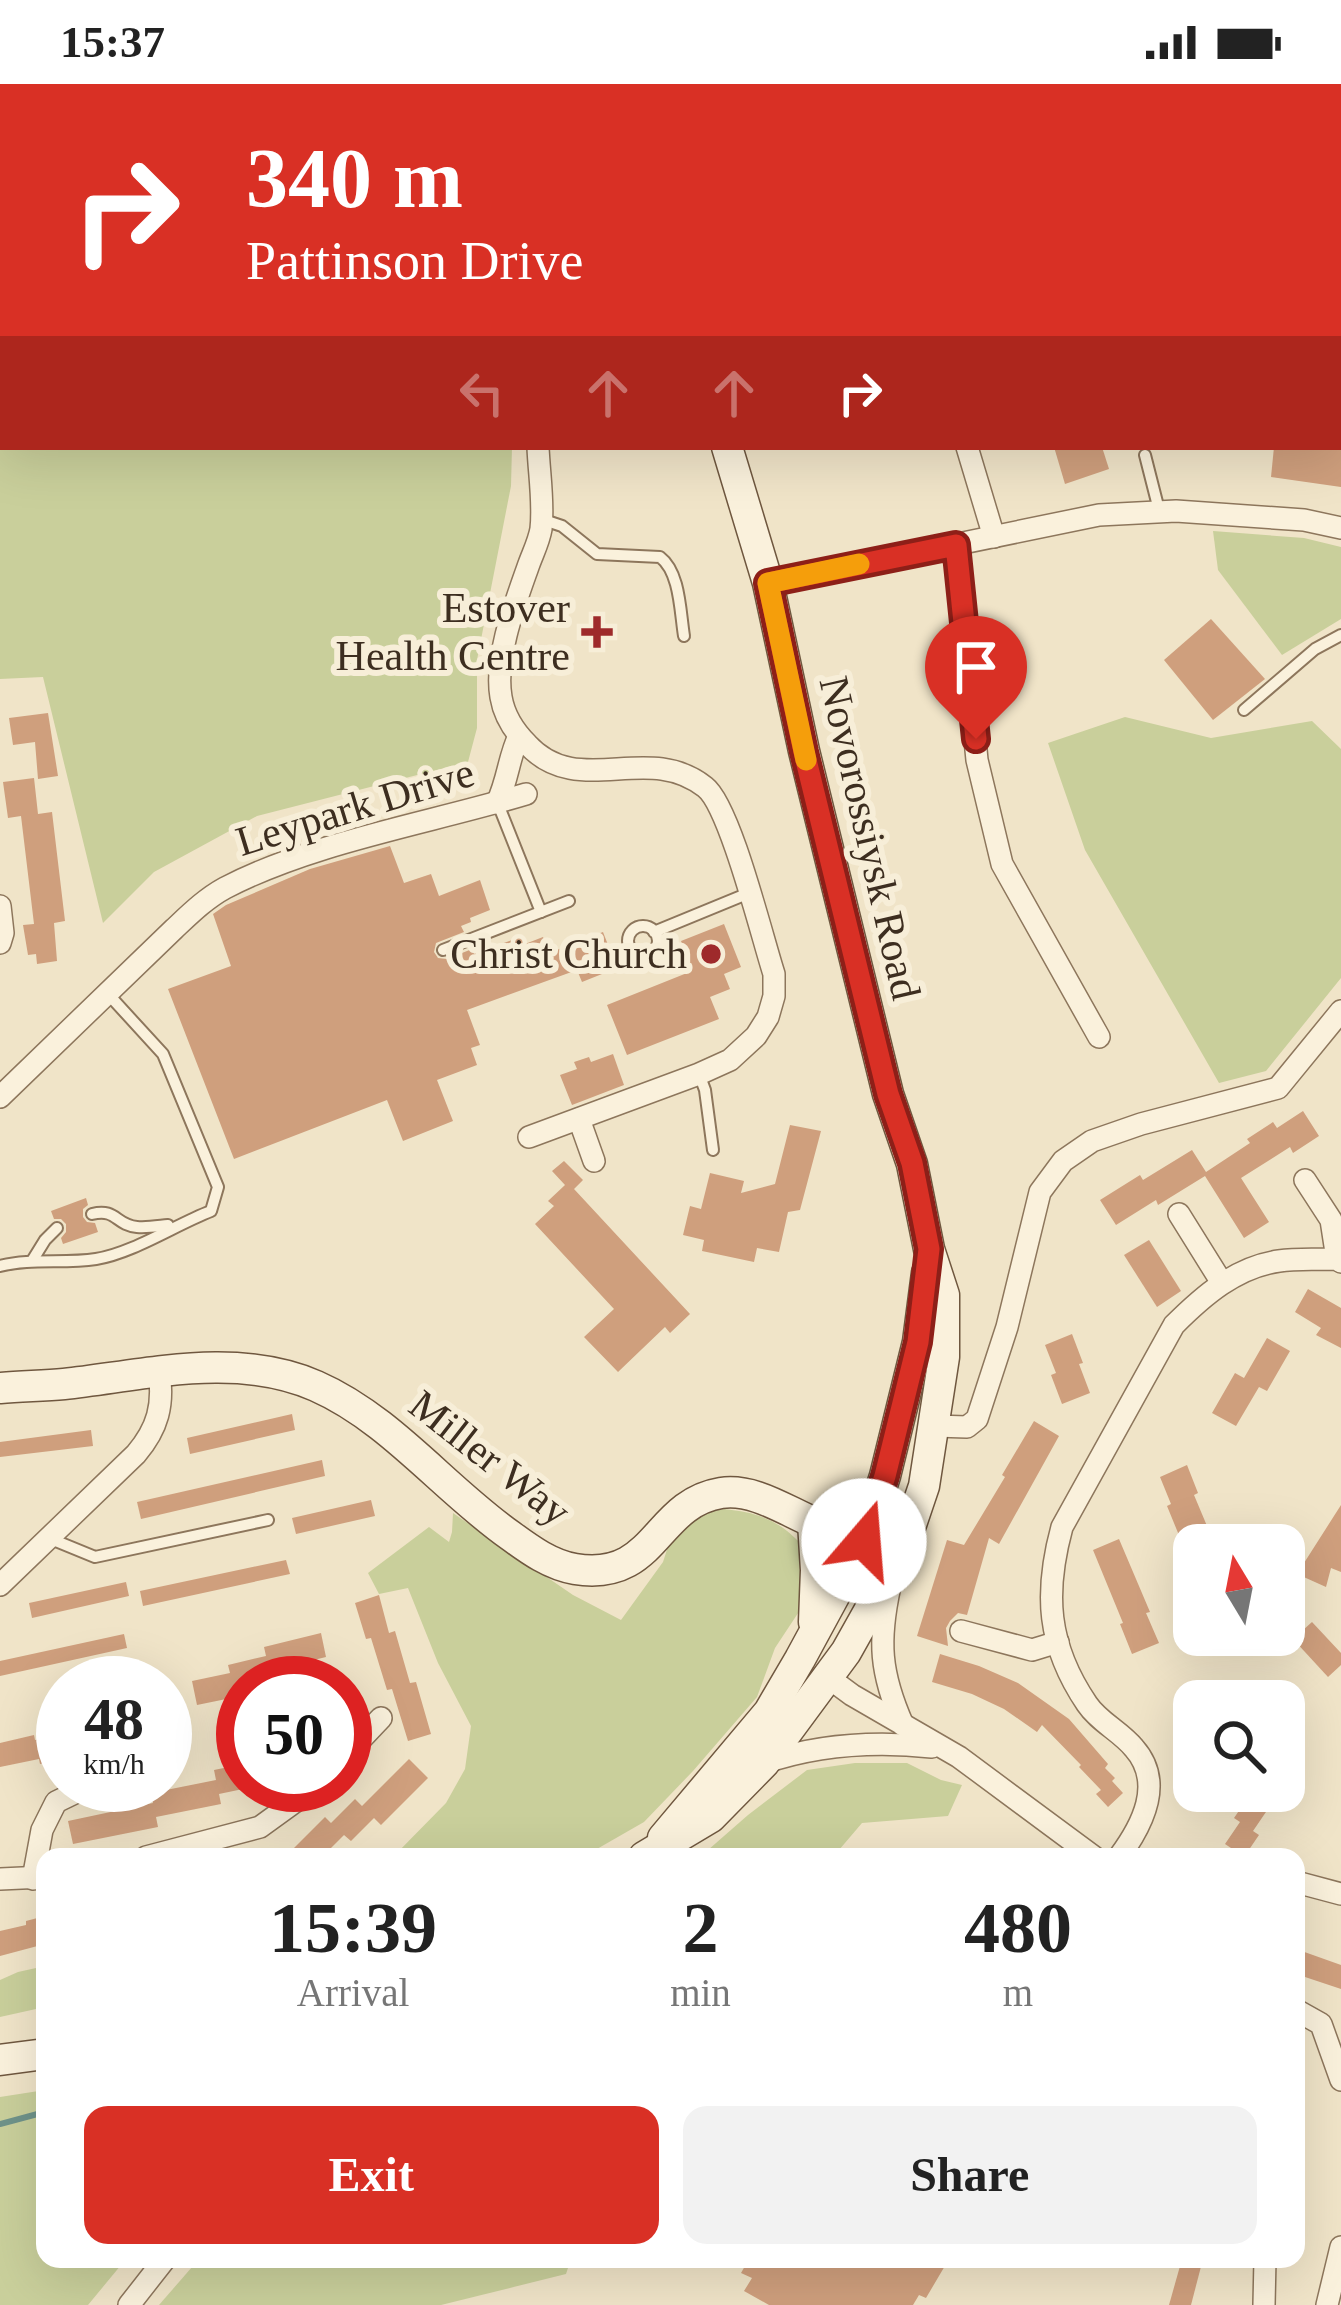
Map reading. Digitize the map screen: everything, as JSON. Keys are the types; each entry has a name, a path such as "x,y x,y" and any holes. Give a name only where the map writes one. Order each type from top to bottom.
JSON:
{"main road":[{"name":"Novorossiysk Road","path":"659,1848 710,1816 764,1763 829,1678 898,1559 924,1486 944,1358 944,1294 929,1249 912,1163 888,1094 768,583 728,450"},
{"name":"Novorossiysk Road","path":"654,1848 769,1712 864,1541 918,1342 929,1249"},
{"name":"Miller Way","path":"0,1388 208,1367 276,1373 314,1385 374,1421 486,1519 537,1555 570,1568 617,1568 639,1556 681,1510 722,1493 745,1494 781,1506 898,1559"},
{"path":"813,1522 816,1570 807,1647 829,1678"},
{"path":"0,2060 36,2055"}],"street":[{"path":"529,1137 730,1060 768,1017 774,996 774,974 736,848 709,789 662,766 570,770 538,757 506,716 500,669 513,609 541,530 538,450"},
{"path":"968,450 994,537"},
{"path":"768,583 1100,514 1159,510 1304,520 1341,528"},
{"path":"956,545 977,760 1002,864 1099,1037"},
{"path":"497,803 519,736"},
{"name":"Leypark Drive","path":"0,1097 200,904 225,888 310,854 526,794"},
{"path":"0,906 0,943"},
{"path":"935,1426 967,1427 976,1419 1006,1328 1040,1192 1064,1161 1092,1141 1278,1088 1341,1011"},
{"path":"579,1119 594,1161"},
{"path":"1126,1848 1147,1811 1146,1769 1136,1749 1090,1710 1075,1685 1058,1642 1050,1593 1054,1556 1062,1527 1174,1325 1222,1282 1276,1262 1339,1261 1331,1220 1305,1180"},
{"path":"1179,1214 1222,1282"},
{"path":"0,1585 150,1437 161,1406 158,1371"},
{"path":"898,1559 881,1637 883,1671 903,1725"},
{"path":"961,1631 1032,1650 1058,1642"},
{"path":"829,1678 945,1749 1082,1848"},
{"path":"372,1728 381,1718"},
{"path":"764,1763 797,1752 862,1743 945,1749"},
{"path":"41,1848 42,1830 51,1812"},
{"path":"180,1848 260,1827 281,1812"},
{"path":"0,1879 36,1878"},
{"path":"1305,1884 1341,1894"},
{"path":"1305,2016 1322,2024 1341,2080"},
{"path":"1327,2305 1341,2248"},
{"path":"129,2305 158,2268"},
{"path":"1264,2305 1265,2268"}],"lane":[{"path":"1145,454 1159,510"},
{"path":"541,519 558,524 597,554 660,557 668,562 684,635"},
{"path":"1244,710 1315,649 1341,635"},
{"path":"497,803 541,912"},
{"path":"654,932 748,893"},
{"path":"443,950 569,901"},
{"path":"0,1266 104,1257 211,1211 218,1187 163,1054 106,992"},
{"path":"699,1075 713,1150"},
{"path":"92,1214 105,1211 139,1228 177,1224"},
{"path":"32,1261 57,1228"},
{"path":"48,1538 95,1558 268,1520"}],"green space":[{"path":"0,450 512,450 511,486 477,660 477,728 468,762 257,816 154,872 103,923 43,677 0,679"},
{"path":"1213,531 1304,538 1341,547 1341,619 1282,655 1218,570"},
{"path":"1125,717 1211,738 1312,721 1341,749 1341,978 1266,1071 1219,1083 1085,850 1048,743"},
{"path":"724,1509 773,1522 811,1555 808,1598 775,1648 757,1697 693,1771 644,1822 599,1848 402,1848 446,1803 465,1769 471,1726 438,1663 408,1588 379,1594 368,1573 429,1527 449,1542 453,1513 573,1595 621,1620 663,1562 672,1534 708,1512"},
{"path":"855,1763 907,1763 962,1785 948,1816 862,1823 841,1848 710,1848 807,1770"},
{"path":"36,1968 36,2009 0,2017 0,1980"},
{"path":"36,2091 36,2268 119,2268 88,2305 0,2305 0,2097"},
{"path":"191,2268 568,2268 566,2274 441,2305 159,2305"}],"building":[{"path":"1055,450 1103,450 1109,469 1065,484"},
{"path":"1274,450 1341,450 1341,487 1271,477"},
{"path":"1211,619 1265,679 1213,720 1164,660"},
{"path":"48,713 58,776 38,779 35,742 13,745 9,718"},
{"path":"34,778 38,814 52,812 65,921 54,923 57,961 37,964 36,954 28,955 23,925 34,924 21,816 8,818 3,782"},
{"path":"390,846 404,883 431,874 439,896 480,880 490,910 470,918 471,922 461,926 464,932 436,943 438,958 472,949 474,954 523,936 525,944 543,937 549,953 603,932 617,968 582,982 577,970 467,1010 480,1045 471,1048 477,1065 437,1080 453,1121 403,1141 387,1100 234,1159 168,989 231,966 213,914 226,905 310,869"},
{"path":"724,924 741,967 724,974 730,989 710,997 719,1019 627,1055 607,1005 692,971 681,941"},
{"path":"613,1054 624,1085 572,1105 560,1075 577,1069 574,1062"},
{"path":"1303,1111 1319,1136 1293,1153 1290,1147 1241,1178 1269,1222 1244,1238 1205,1176 1116,1225 1100,1200 1192,1150 1206,1172 1273,1122 1277,1128"},
{"path":"790,1125 821,1131 800,1210 788,1212 779,1252 757,1248 754,1262 702,1251 704,1240 683,1235 690,1206 701,1209 710,1173 744,1181 741,1193 775,1184"},
{"path":"564,1161 583,1180 574,1189 690,1314 670,1333 665,1327 618,1372 584,1337 614,1309 535,1224 554,1206 548,1201 565,1185 552,1171"},
{"path":"86,1198 83,1217 95,1223 98,1232 63,1244 66,1224 54,1219 51,1211"},
{"path":"1149,1240 1181,1291 1157,1307 1124,1255"},
{"path":"1308,1289 1341,1308 1341,1348 1316,1335 1321,1328 1295,1312"},
{"path":"1072,1334 1090,1393 1062,1404 1045,1345"},
{"path":"1267,1338 1290,1351 1267,1391 1259,1387 1236,1426 1212,1413 1235,1373 1244,1378"},
{"path":"292,1414 295,1430 190,1454 187,1438"},
{"path":"1034,1421 1059,1436 999,1544 989,1538 967,1615 958,1613 950,1621 948,1646 917,1636 947,1540 964,1545"},
{"path":"91,1430 93,1446 0,1457 0,1442"},
{"path":"322,1460 325,1476 141,1519 137,1502"},
{"path":"1187,1465 1206,1524 1174,1524 1160,1477"},
{"path":"371,1500 375,1516 296,1534 292,1518"},
{"path":"1341,1505 1341,1572 1331,1568 1326,1587 1305,1578 1305,1561"},
{"path":"1119,1539 1159,1643 1132,1654 1093,1550"},
{"path":"286,1560 290,1574 143,1606 140,1591"},
{"path":"126,1582 129,1596 32,1618 29,1603"},
{"path":"379,1595 410,1683 416,1682 431,1734 408,1741 392,1689 387,1690 355,1603"},
{"path":"1312,1622 1341,1653 1341,1665 1328,1677 1305,1652 1305,1628"},
{"path":"321,1633 326,1656 266,1656 264,1647"},
{"path":"124,1634 127,1648 91,1656 36,1656 36,1668 0,1676 0,1661"},
{"path":"940,1654 1018,1683 1069,1719 1108,1764 1105,1768 1123,1793 1108,1807 1081,1765 1042,1725 1037,1732 1004,1709 932,1682"},
{"path":"216,1676 216,1701 197,1705 192,1681"},
{"path":"34,1735 36,1760 0,1767 0,1743"},
{"path":"409,1759 428,1778 381,1825 374,1818 351,1841 344,1835 331,1848 294,1848 325,1817 331,1823 342,1812 372,1812 372,1796"},
{"path":"216,1780 216,1805 192,1810 192,1785"},
{"path":"110,1812 181,1812 156,1817 158,1827 73,1844 68,1821"},
{"path":"1238,1812 1266,1812 1253,1831 1259,1835 1250,1848 1225,1844 1240,1822 1234,1818"},
{"path":"36,1918 36,1946 0,1956 0,1931 26,1925"},
{"path":"1305,1952 1341,1965 1341,1989 1305,1977"},
{"path":"744,2268 944,2268 926,2298 919,2295 913,2305 769,2305 744,2291 752,2278 741,2273"},
{"path":"1179,2268 1201,2268 1191,2305 1169,2305"}],"waterway":[{"path":"0,2124 36,2114"}],"slow traffic":[{"path":"806,760 768,583 859,564"}],"place":[{"name":"Estover Health Centre","path":"597,632"},
{"name":"Christ Church","path":"711,954"}],"route":[{"path":"864,1541 918,1342 929,1249 912,1163 888,1094 804,752 768,583 956,545 976,739"}]}
